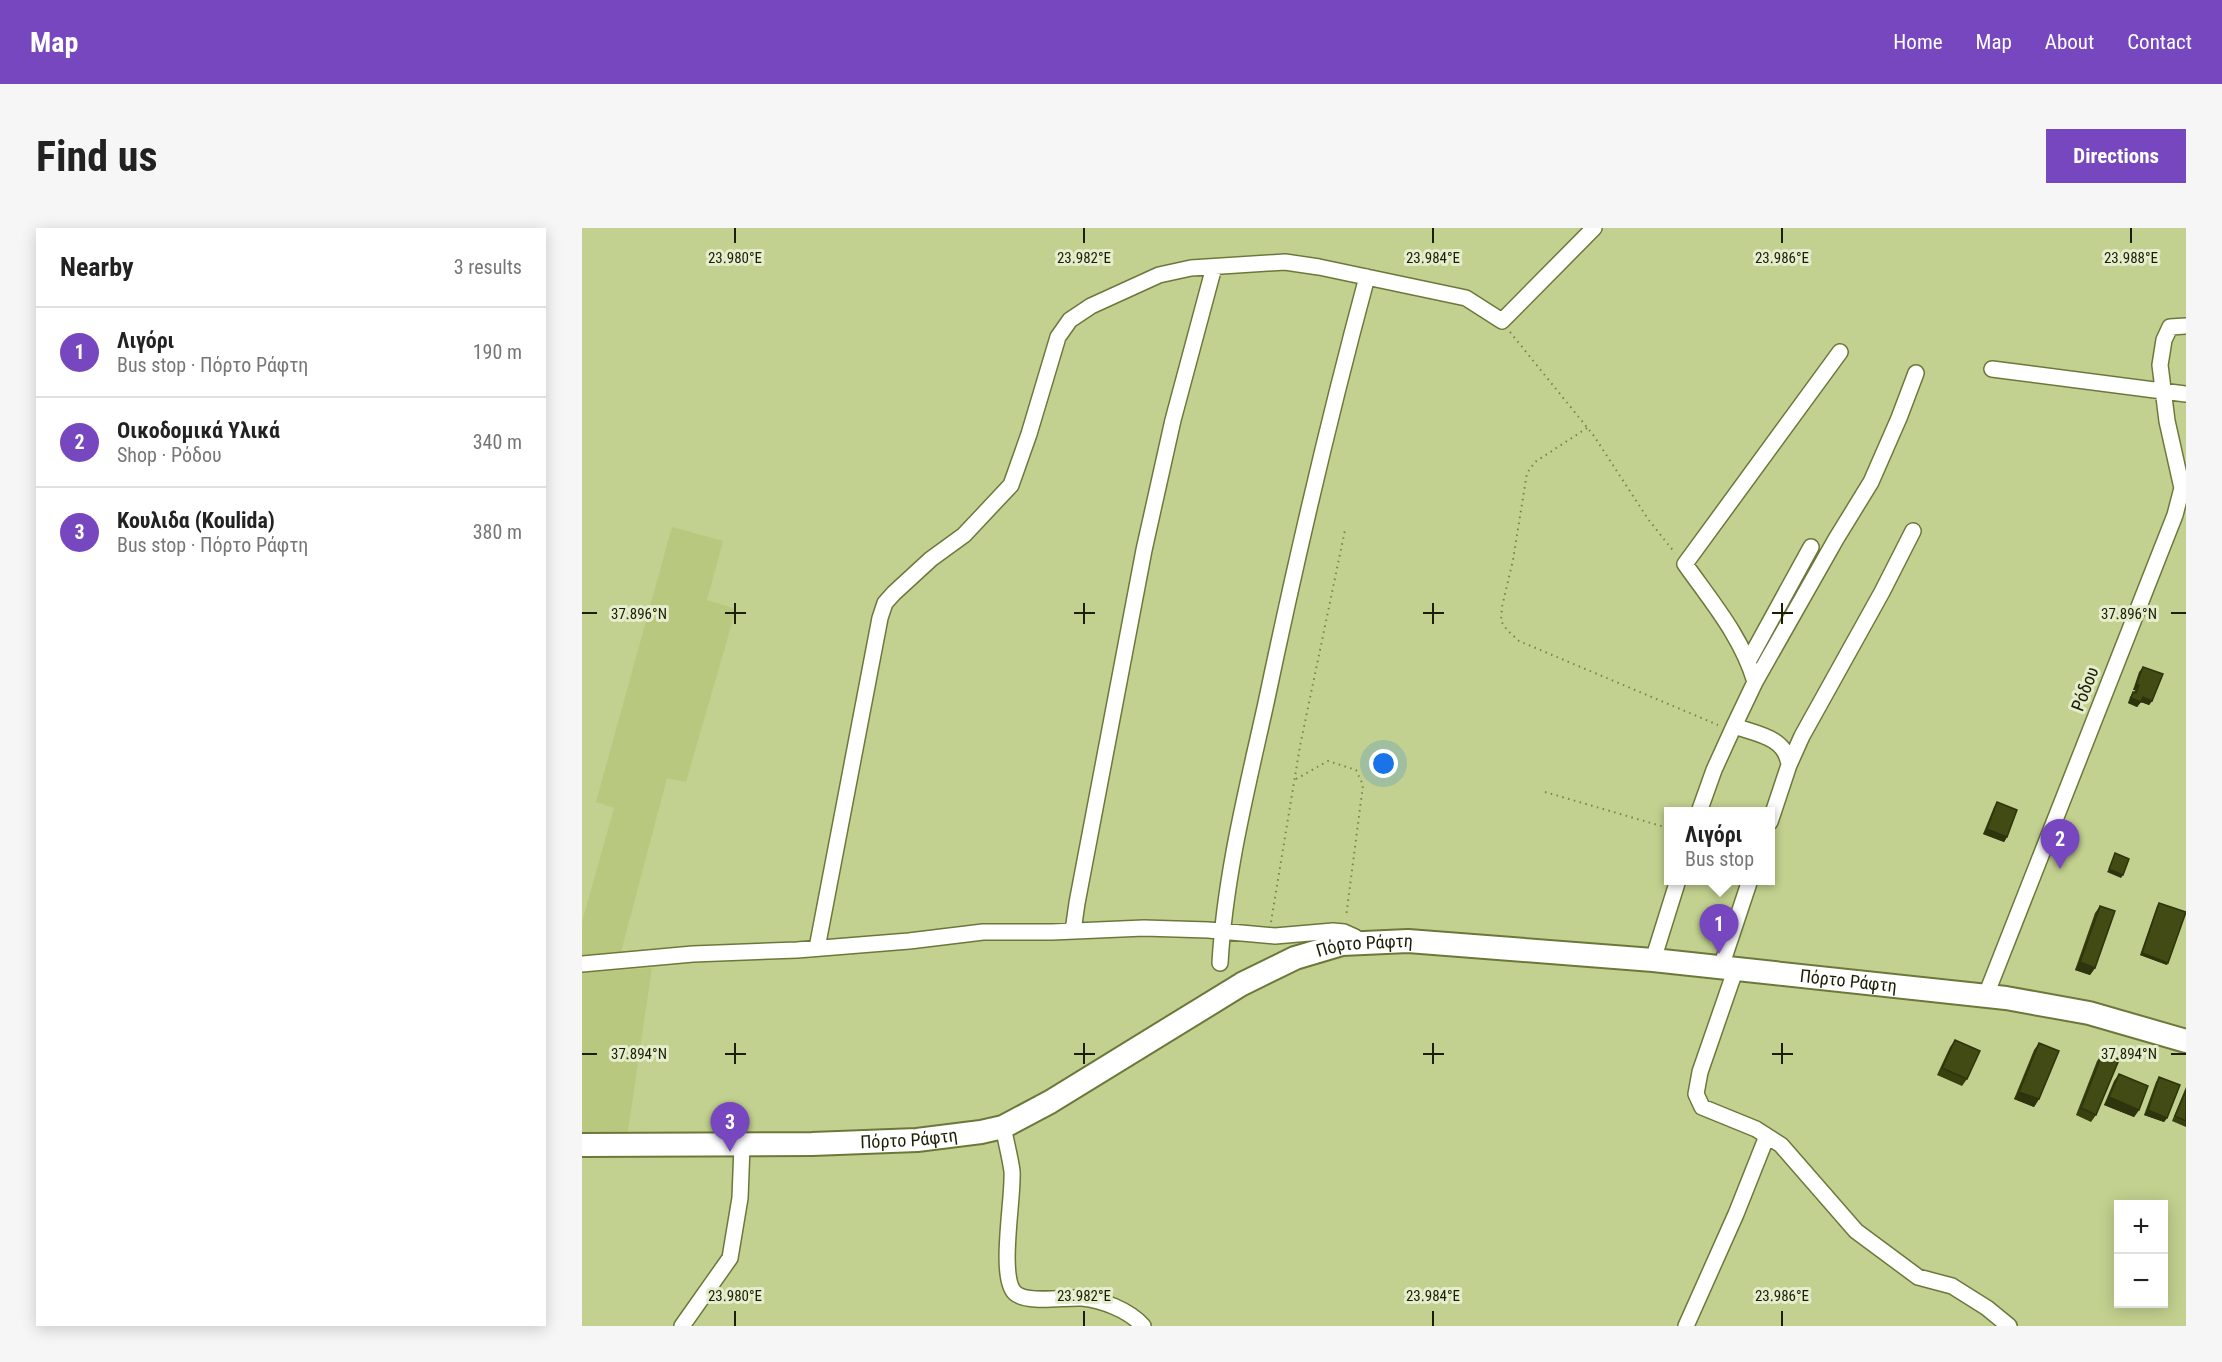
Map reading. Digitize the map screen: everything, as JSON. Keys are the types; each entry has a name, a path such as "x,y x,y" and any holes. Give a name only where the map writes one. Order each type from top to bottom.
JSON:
{"main road":[{"name":"Πόρτο Ράφτη","path":"582,1145 742,1146 917,1140 1003,1127 1050,1102 1242,984 1286,962 1317,950 1342,944 1353,937 1653,960 1986,995 2089,1013 2186,1041"}],"street":[{"path":"818,948 880,618 885,603 931,559 964,535 1011,485 1058,337 1070,320 1091,306 1159,275 1191,268 1285,262 1467,298 1502,321 1594,228"},
{"path":"1073,931 1144,550 1173,420 1214,267"},
{"path":"1220,963 1222,931 1237,836 1279,640 1367,278"},
{"name":"Ρόδου","path":"1986,995 2175,514 2182,488 2160,365 2164,340 2170,327 2186,326"},
{"path":"1755,682 1749,660 1726,621 1685,564 1840,352"},
{"path":"1992,369 2186,394"},
{"path":"1701,807 1732,728 1755,682 1836,538 1871,482 1916,373"},
{"path":"1775,807 1789,765 1802,736 1913,531"},
{"path":"1749,660 1811,547"},
{"path":"1732,728 1780,744 1788,753 1789,765"},
{"path":"1653,960 1676,885"},
{"path":"1749,885 1700,1072 1696,1094 1702,1107 1756,1129 1781,1145 1856,1231 1918,1277 1952,1286 1987,1308 2009,1326"},
{"path":"582,964 693,954 909,941 983,932 1144,928 1275,936 1333,931 1353,937"},
{"path":"1275,936 1286,962"},
{"path":"1003,1127 1012,1172 1007,1257 1008,1283 1015,1293 1027,1298 1083,1298 1115,1306 1143,1326"},
{"path":"1686,1326 1736,1214 1767,1136"},
{"path":"682,1326 730,1258 740,1198 742,1146"}],"path":[{"path":"1502,321 1587,428 1648,519 1685,564"},
{"path":"1587,428 1535,462 1527,472 1501,621 1519,641 1732,728"},
{"path":"1275,936 1271,918 1294,780 1345,530"},
{"path":"1294,780 1328,761 1356,770 1363,785 1353,937"},
{"path":"1545,792 1664,827"}],"shaded area":[{"path":"672,527 723,541 707,600 736,609 686,782 667,778 620,956 582,956 582,922 614,808 596,802"},
{"path":"652,968 627,1137 582,1137 582,973"}],"building":[{"path":"2143,667 2163,674 2152,701 2143,697 2141,702 2131,698 2133,692 2136,693 2139,685 2136,685"},
{"path":"1997,802 2017,810 2007,837 1987,829"},
{"path":"2115,853 2129,859 2123,875 2109,869"},
{"path":"2159,903 2186,912 2168,963 2142,953"},
{"path":"2100,906 2115,911 2095,968 2080,962"},
{"path":"1955,1040 1980,1051 1967,1079 1942,1068"},
{"path":"2039,1043 2059,1051 2039,1099 2019,1092"},
{"path":"2102,1054 2119,1060 2096,1115 2081,1108"},
{"path":"2119,1074 2148,1086 2139,1110 2109,1097"},
{"path":"2159,1077 2180,1085 2167,1118 2148,1110"},
{"path":"2186,1090 2186,1121 2175,1116"}],"place":[{"name":"Οικοδομικά Υλικά","path":"2060,869"},
{"name":"Λιγόρι","path":"1719,954"},
{"name":"Κουλιδα (Koulida)","path":"730,1152"}]}
